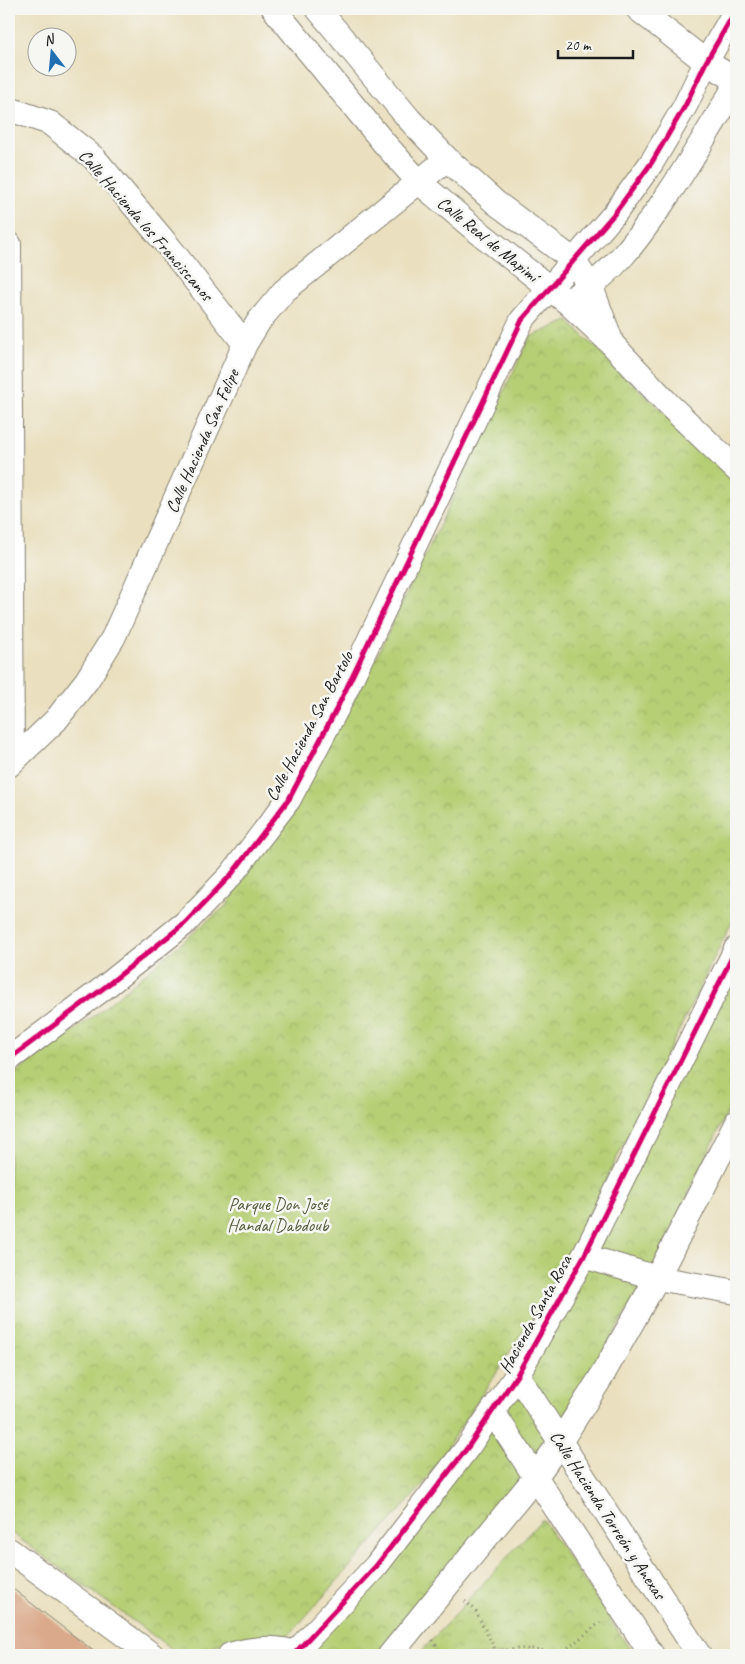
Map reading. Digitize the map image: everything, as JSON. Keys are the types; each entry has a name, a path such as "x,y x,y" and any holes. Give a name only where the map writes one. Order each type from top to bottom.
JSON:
{"street":[{"name":"Calle Real de Mapimí","path":"274,9 384,143 419,182 558,295 612,344"},
{"name":"Calle Real de Mapimí","path":"318,9 409,119 447,159 496,203 573,260 590,287 612,344"},
{"path":"638,9 706,62 736,80"},
{"path":"558,295 573,260 615,213 652,162 685,106 706,62 734,12"},
{"path":"558,295 590,287 622,259 689,165 736,84"},
{"name":"Calle Hacienda los Franciscanos","path":"9,109 50,123 94,158 169,247 245,344"},
{"name":"Calle Hacienda San Felipe","path":"11,764 56,720 87,680 113,638 245,344 259,321 284,291 447,159"},
{"path":"9,244 11,764"},
{"name":"Calle Hacienda San Bartolo","path":"9,1059 106,987 184,923 231,875 289,799 338,706 522,320 558,295"},
{"path":"612,344 669,405 736,469"},
{"name":"Hacienda Santa Rosa","path":"297,1654 376,1566 468,1447 518,1375 584,1256 736,949"},
{"path":"390,1655 535,1478 560,1442 600,1379 657,1278 736,1122"},
{"path":"584,1256 657,1278 736,1292"},
{"name":"Calle Hacienda Torreón y Anexas","path":"518,1375 699,1655"},
{"path":"493,1412 652,1655"},
{"path":"9,1550 152,1655"},
{"path":"230,1655 250,1649 273,1648 297,1654"}],"path":[{"path":"448,1585 475,1610 497,1654 512,1649 524,1649 547,1651 555,1655"},
{"path":"562,1655 564,1651 620,1607"}],"green space":[{"name":"Parque Don José Handal Dabdoub","path":"568,321 736,482 736,913 559,1277 421,1487 289,1635 255,1637 218,1644 201,1655 180,1655 9,1531 9,1078 93,1017 227,905 362,687 530,337"},
{"path":"736,964 736,1094 652,1269 526,1480 382,1655 316,1655 310,1651 491,1428"},
{"path":"542,1519 634,1655 418,1655"}],"building":[{"path":"9,1586 96,1653 91,1655 9,1655"}],"cycle path":[{"path":"9,1059 105,987 185,923 231,875 289,799 338,706 522,320 615,213 652,162 685,106 706,62 736,10"},
{"path":"295,1653 376,1566 468,1447 517,1375 584,1256 736,949"}]}
